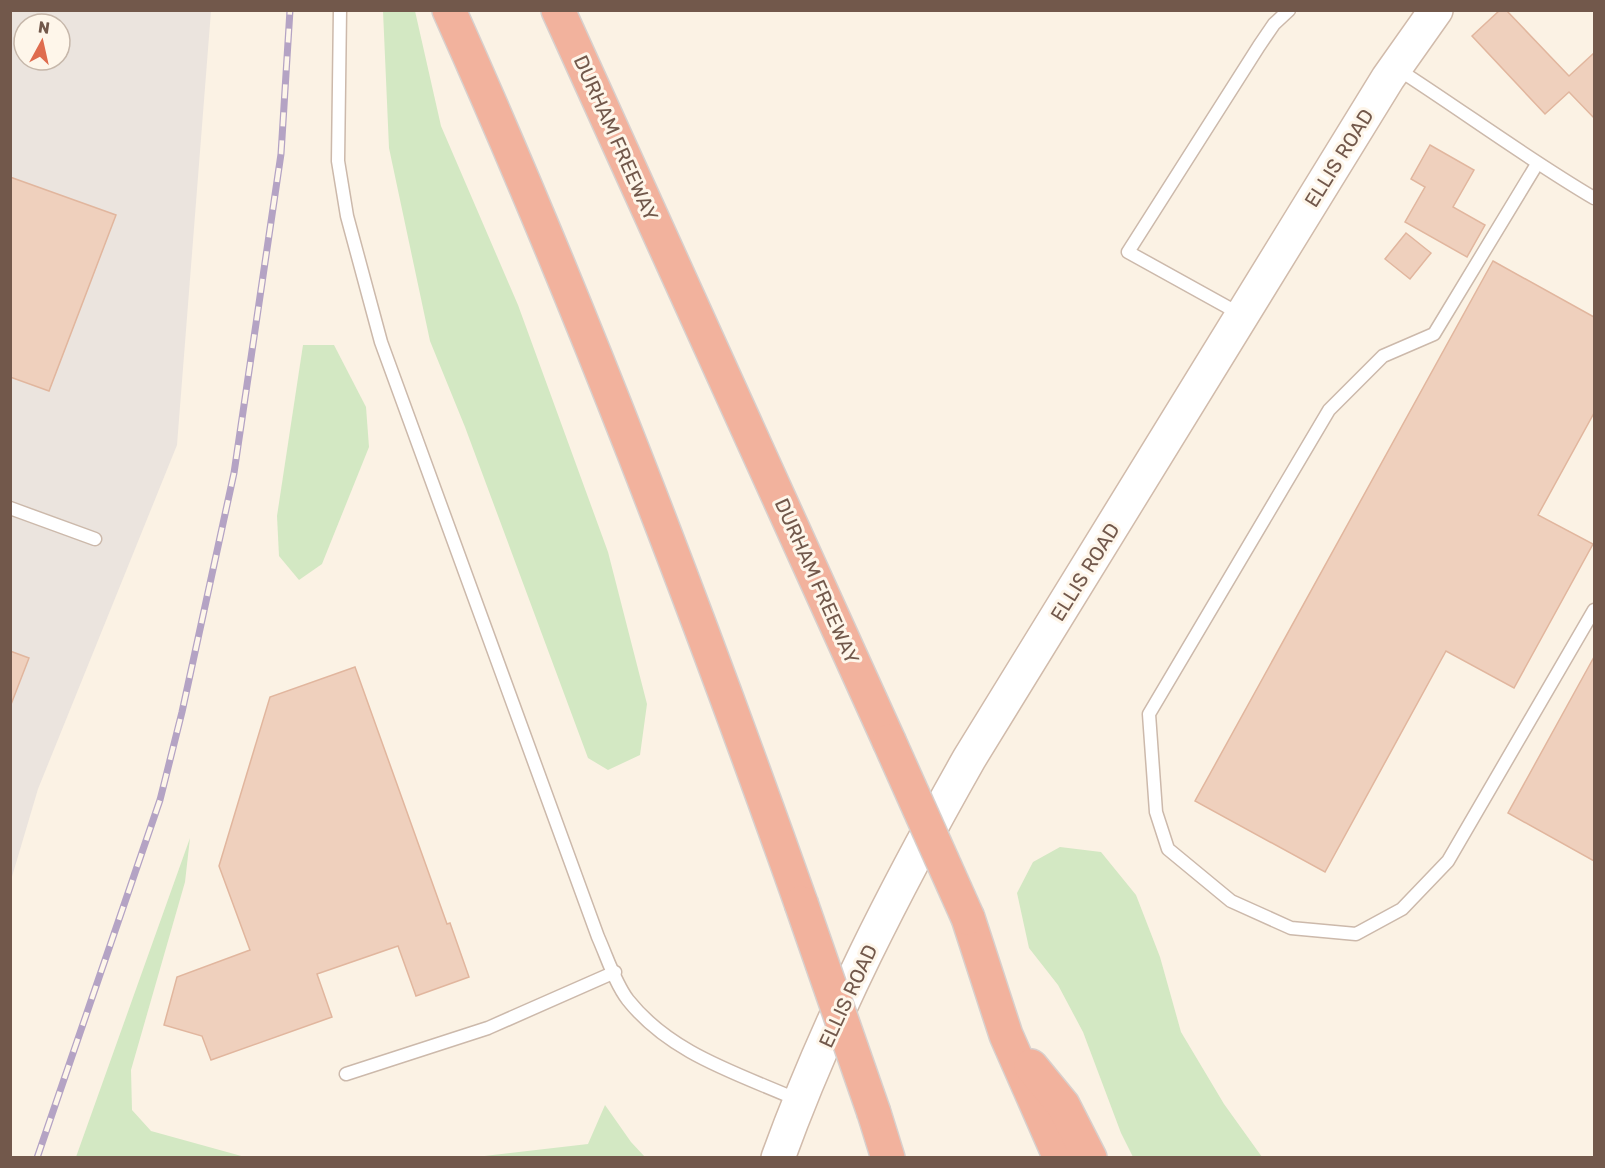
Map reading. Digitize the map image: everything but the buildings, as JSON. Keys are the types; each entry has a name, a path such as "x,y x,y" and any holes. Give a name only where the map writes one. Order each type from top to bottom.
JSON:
{"highway":[{"path":"449,10 556,259 699,621 801,903 888,1158"},
{"name":"DURHAM FREEWAY","path":"558,10 969,918 1005,1035 1060,1158"},
{"path":"1005,1035 1063,1105 1090,1158"}],"main road":[{"name":"ELLIS ROAD","path":"778,1158 799,1100 919,848 969,759 1395,68 1436,10"}],"lane":[{"path":"340,10 338,161 346,216 381,342 598,937 627,998 656,1030 675,1043 799,1100"},
{"path":"1244,316 1128,252 1264,39 1274,24 1289,10"},
{"path":"1395,68 1453,104 1537,164 1594,198"},
{"path":"1537,164 1434,334 1383,356 1329,410 1149,714 1156,812 1168,849 1231,901 1291,928 1356,934 1402,909 1448,861 1594,610"},
{"path":"10,508 95,539"},
{"path":"346,1074 488,1028 615,972"}],"shaded area":[{"path":"11,11 211,11 177,445 38,789 11,880"}],"green space":[{"path":"383,11 415,11 441,126 518,305 608,552 647,704 640,755 608,770 588,758 465,427 430,341 389,148"},
{"path":"303,345 334,345 366,407 369,447 322,564 299,580 279,556 277,516"},
{"path":"190,838 185,882 131,1070 132,1110 151,1131 245,1157 76,1157"},
{"path":"1060,847 1101,852 1136,895 1160,957 1181,1032 1224,1104 1262,1157 1133,1157 1121,1133 1083,1032 1058,985 1029,948 1017,893 1033,862"},
{"path":"605,1105 631,1142 645,1157 476,1157 588,1144"}],"railway":[{"path":"37,1158 160,800 182,712 234,473 281,154 290,10"}]}
